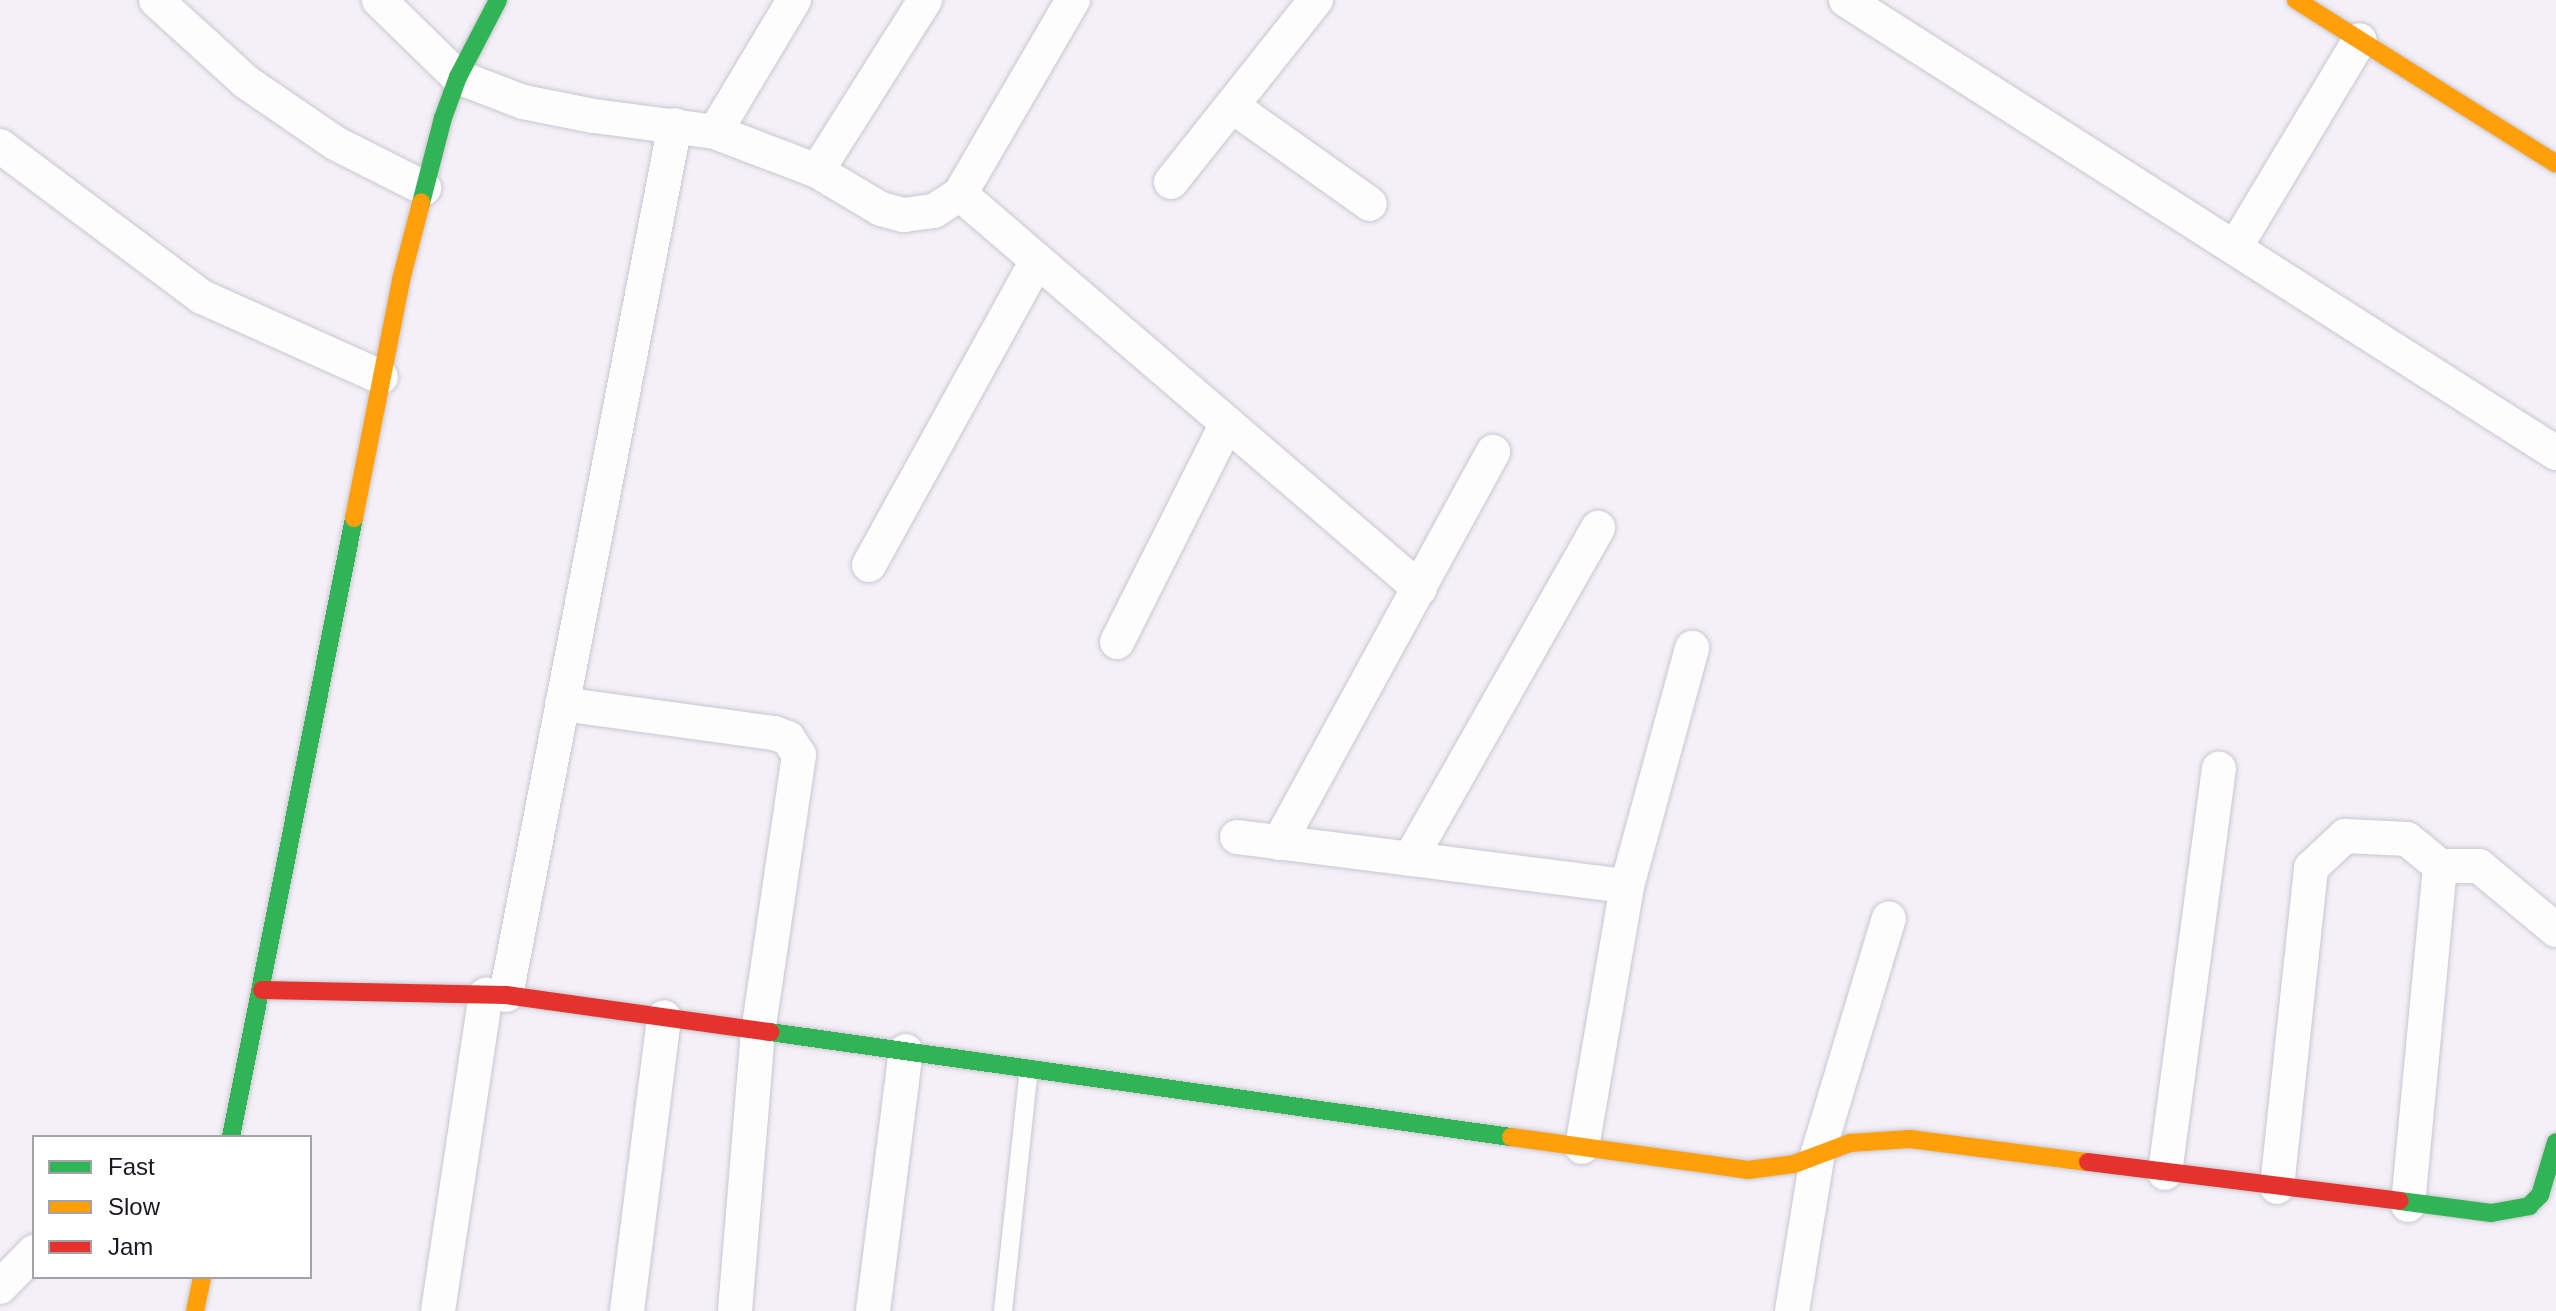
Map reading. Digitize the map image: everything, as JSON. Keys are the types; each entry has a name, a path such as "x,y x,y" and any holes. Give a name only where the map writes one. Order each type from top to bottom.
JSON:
{"street":[{"path":"156,0 246,82 335,143 424,188"},
{"path":"379,0 458,77 523,102 594,116 715,132 817,171 881,209 904,215 934,211 960,194 1073,0"},
{"path":"231,1135 381,377 424,188 458,77 498,0"},
{"path":"715,132 794,0"},
{"path":"817,171 925,0"},
{"path":"1171,182 1316,0"},
{"path":"1846,0 2556,453"},
{"path":"2296,0 2556,164"},
{"path":"2236,246 2360,40"},
{"path":"1232,106 1370,204"},
{"path":"438,1311 496,995 562,704 675,125"},
{"path":"0,146 202,297 381,377"},
{"path":"960,194 1420,589"},
{"path":"869,565 1037,261"},
{"path":"1117,642 1227,423"},
{"path":"1279,843 1493,452"},
{"path":"1410,859 1598,528"},
{"path":"1582,1147 1627,886 1692,648"},
{"path":"562,704 774,733 795,745 797,769 758,1031 735,1311"},
{"path":"2165,1173 2219,769"},
{"path":"2277,1187 2311,868 2345,836 2407,839 2440,866 2479,866 2556,930"},
{"path":"1237,837 1627,886"},
{"path":"2408,1205 2440,866"},
{"path":"1792,1311 1818,1153 1889,918"},
{"path":"262,990 496,995 1748,1170 1794,1164 1850,1143 1910,1139 2408,1205 2491,1213 2529,1206 2540,1195 2556,1142"},
{"path":"627,1311 664,1017"},
{"path":"873,1311 906,1051"},
{"path":"0,1287 32,1254"},
{"path":"195,1311 202,1279"}],"lane":[{"path":"1003,1311 1029,1069"}],"traffic: fast":[{"path":"421,203 443,118 458,77 498,0"},
{"path":"231,1135 354,518"},
{"path":"770,1032 1511,1137"},
{"path":"2400,1201 2491,1213 2529,1206 2540,1195 2556,1142"}],"traffic: slow":[{"path":"2296,0 2556,164"},
{"path":"354,518 401,280 421,203"},
{"path":"1511,1137 1748,1170 1794,1164 1850,1143 1910,1139 2088,1162"},
{"path":"195,1311 202,1279"}],"traffic: jam":[{"path":"262,990 506,995 770,1032"},
{"path":"2088,1162 2400,1201"}]}
